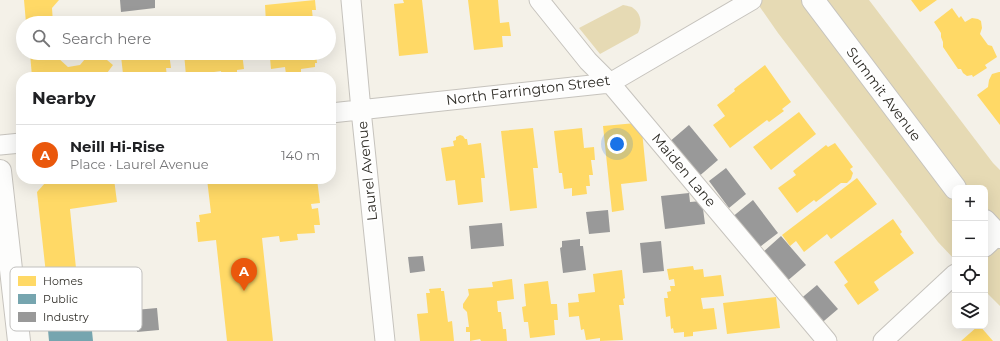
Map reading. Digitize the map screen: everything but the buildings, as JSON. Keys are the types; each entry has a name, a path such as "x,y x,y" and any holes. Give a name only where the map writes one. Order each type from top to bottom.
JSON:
{"street":[{"name":"Laurel Avenue","path":"351,0 385,341"},
{"name":"Maiden Lane","path":"539,0 588,61 610,83 827,341"},
{"name":"North Farrington Street","path":"336,112 610,83 752,0"},
{"name":"Summit Avenue","path":"813,0 953,185"},
{"path":"0,145 16,143"},
{"path":"0,171 11,267"},
{"path":"883,341 952,277"},
{"path":"18,331 19,341"}],"shaded area":[{"path":"755,0 869,0 993,163 1000,170 1000,306 988,294 988,185 952,185 952,257 938,242 778,33"},
{"path":"623,5 632,7 640,16 641,23 638,33 600,54 579,28"}],"place":[{"name":"Neill Hi-Rise","path":"244,291"}]}
